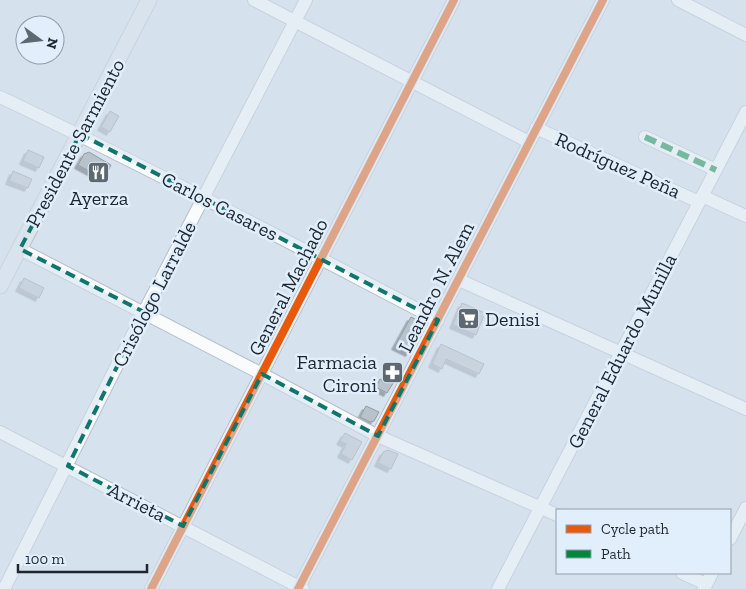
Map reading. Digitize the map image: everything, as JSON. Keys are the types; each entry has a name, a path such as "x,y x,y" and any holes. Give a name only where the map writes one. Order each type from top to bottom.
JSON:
{"main road":[{"name":"Presidente Sarmiento","path":"0,286 149,0"}],"street":[{"name":"Rodríguez Peña","path":"254,0 529,142"},
{"name":"Crisólogo Larralde","path":"4,589 68,466 144,312 306,0"},
{"name":"General Machado","path":"151,589 454,0"},
{"name":"Leandro N. Alem","path":"300,588 603,0"},
{"path":"678,0 746,35"},
{"name":"Carlos Casares","path":"0,97 80,134 204,197 438,320"},
{"name":"General Eduardo Munilla","path":"498,589 746,112"},
{"name":"Rodríguez Peña","path":"536,128 701,199 746,216"},
{"path":"645,137 716,170"},
{"path":"20,249 144,312 378,436 556,515"},
{"path":"459,280 746,409"},
{"name":"Arrieta","path":"0,432 300,588"},
{"path":"731,537 746,508"},
{"path":"685,574 708,582"}],"highlighted area":[{"path":"80,134 438,320 378,436 262,374 183,526 68,466 144,312 20,249"}],"building":[{"path":"110,111 119,116 110,132 101,127"},
{"path":"28,150 44,157 39,168 23,161"},
{"name":"Ayerza","path":"89,152 111,165 104,179 78,165 84,154"},
{"path":"13,171 32,179 28,188 9,181"},
{"path":"24,278 44,288 39,298 19,288"},
{"name":"Denisi","path":"462,303 485,313 476,335 453,325"},
{"path":"411,317 423,323 423,327 409,353 395,346"},
{"path":"441,344 484,364 479,374 446,359 442,369 432,364"},
{"path":"390,367 400,372 387,393 376,387 380,379 383,381"},
{"path":"366,406 379,412 374,421 370,422 360,417"},
{"path":"345,433 362,442 352,460 341,454 346,444 340,441"},
{"path":"388,450 398,454 391,469 378,463 383,452"}],"marked path":[{"path":"645,137 716,170"}],"cycle path":[{"path":"151,589 454,0"},
{"path":"298,589 603,0"}],"place":[{"name":"Ayerza","path":"99,172"},
{"name":"Denisi","path":"469,319"},
{"name":"Farmacia Cironi","path":"393,373"}]}
